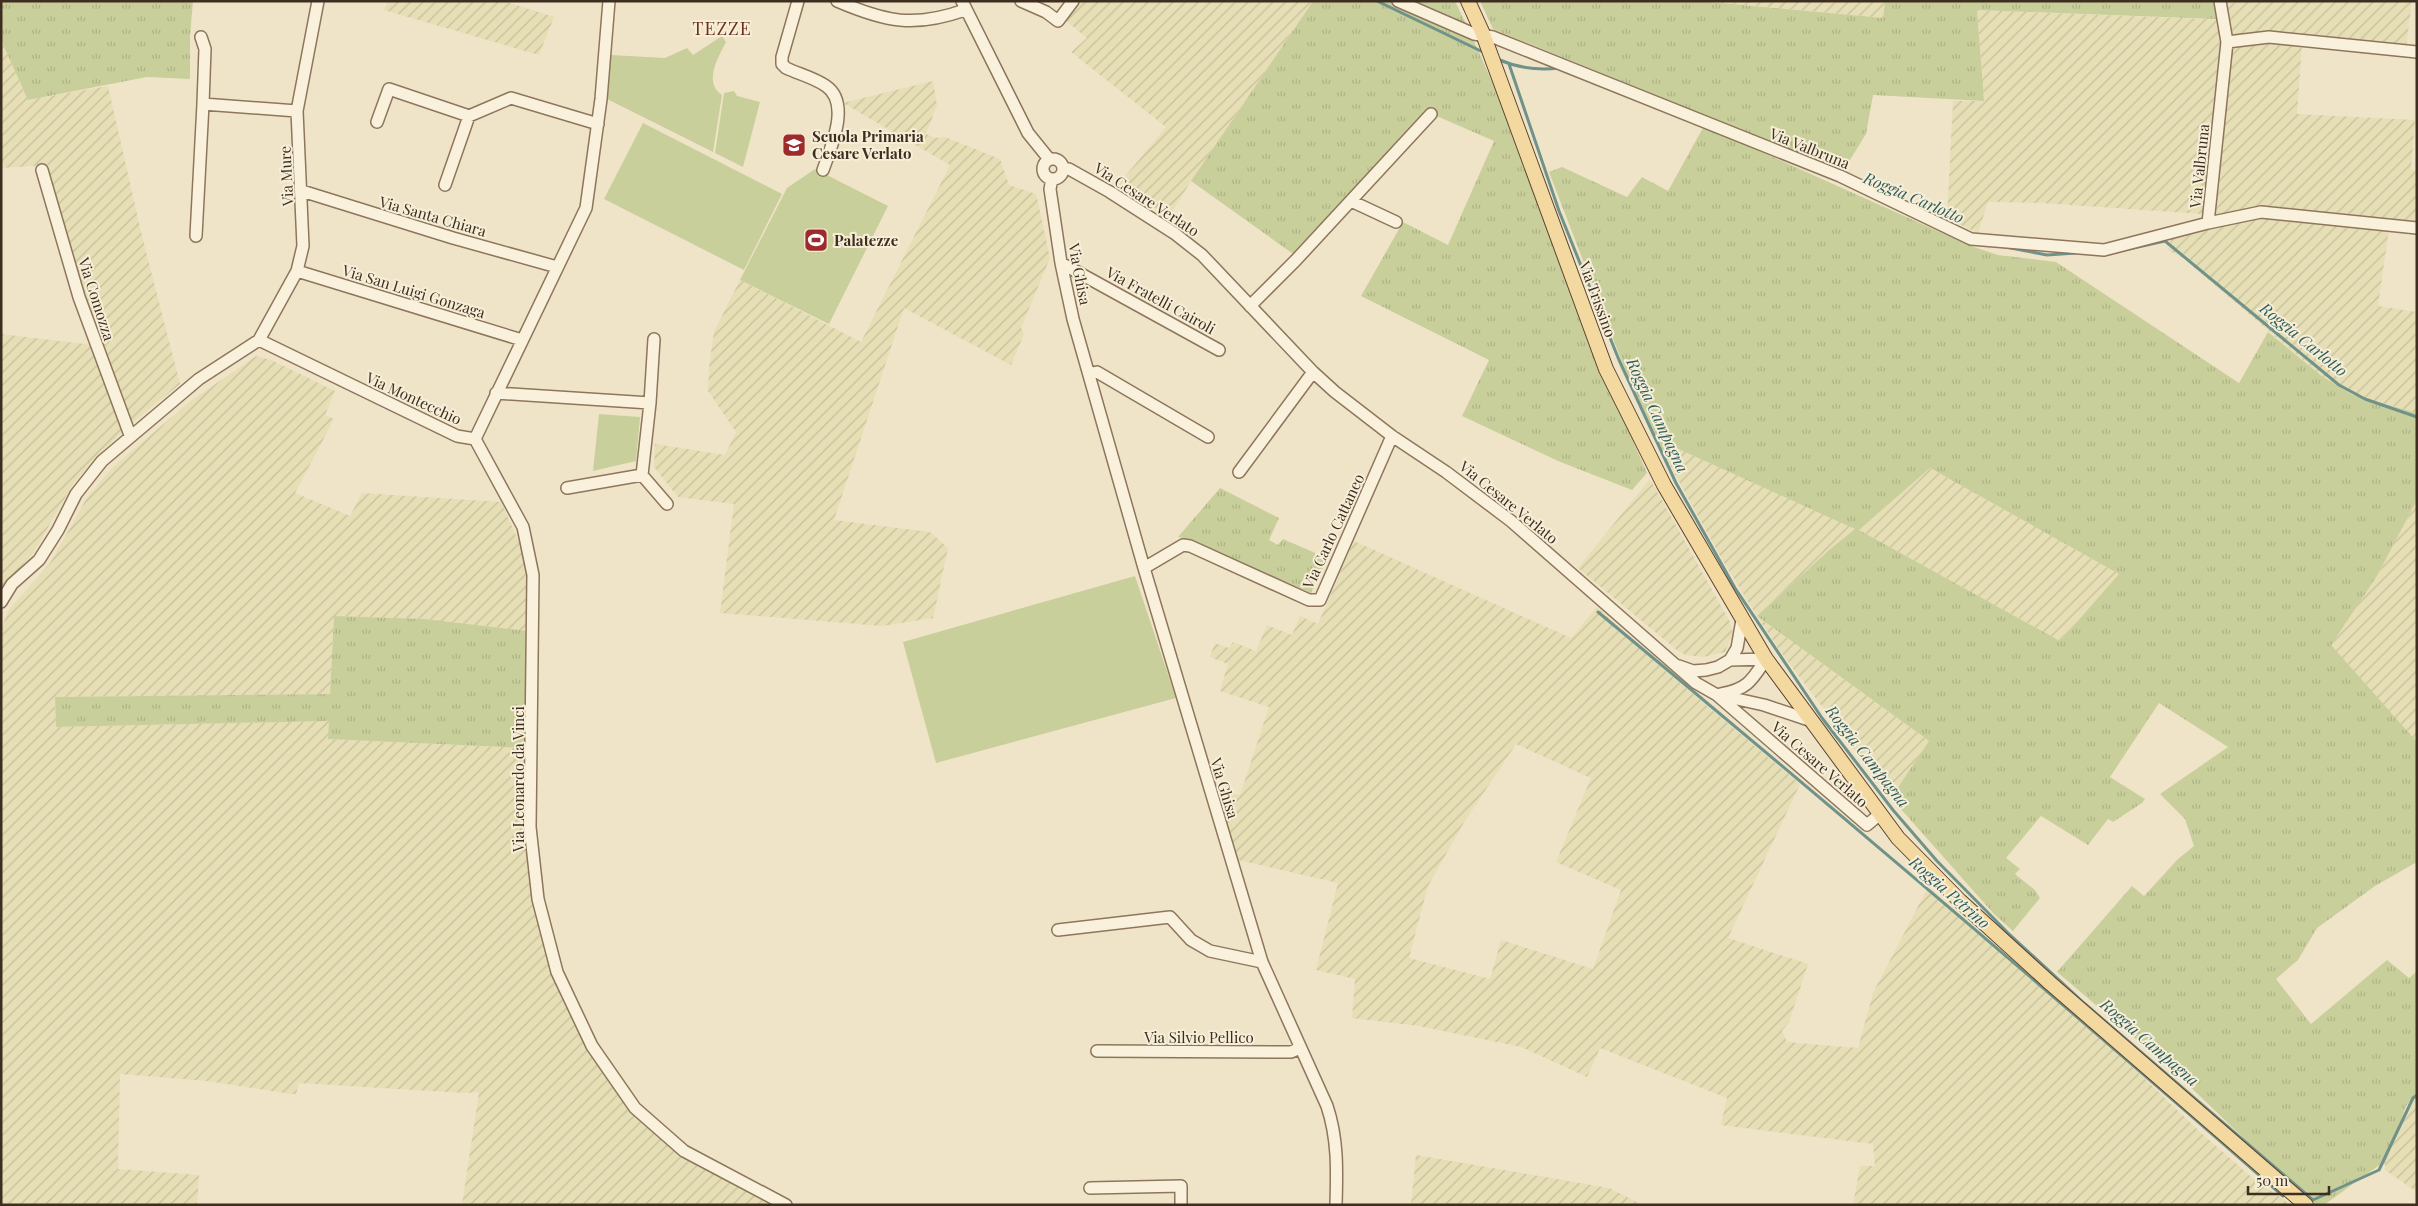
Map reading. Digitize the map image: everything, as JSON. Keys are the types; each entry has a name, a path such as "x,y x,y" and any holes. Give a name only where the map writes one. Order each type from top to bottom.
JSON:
{"main road":[{"name":"Via Trissino","path":"1468,1 1483,34 1606,369 1664,485 1742,620"},
{"name":"Via Cesare Verlato","path":"1742,620 1766,659 1898,838 1960,902 2050,983 2305,1204"}],"street":[{"name":"Via Mure","path":"259,340 296,271 303,246 297,111 318,1"},
{"name":"Via Montecchio","path":"259,340 457,436 475,439 586,208 598,124 609,1"},
{"path":"798,1 782,57 782,64 786,68 827,86 838,98 840,110 824,170"},
{"path":"837,1 859,11 889,19 915,22 938,19 963,6"},
{"path":"1021,1 1046,12 1058,21 1073,1"},
{"name":"Via Valbruna","path":"1398,1 1474,34 1483,34 1840,176 1971,239 2104,250 2208,223 2227,42 2220,1"},
{"name":"Via Cesare Verlato","path":"963,6 995,64 1028,133 1049,159 1055,158 1060,161 1064,169 1069,169 1110,192 1174,233 1202,255 1313,372 1392,436 1479,495 1696,683 1717,695 1867,825 1880,814"},
{"path":"196,236 205,49 201,36"},
{"path":"2227,42 2269,37 2417,52"},
{"path":"377,122 388,89 469,116 511,98 598,124"},
{"path":"203,104 297,111"},
{"path":"1250,306 1431,114"},
{"path":"444,185 469,116"},
{"path":"1049,159 1044,164 1043,170 1046,176 1052,179 1059,178 1064,169"},
{"name":"Via Comozza","path":"42,170 79,297 130,435"},
{"name":"Via Ghisa","path":"1052,179 1050,189 1061,263 1089,374 1144,568 1262,962 1327,1106 1333,1125 1338,1167 1336,1205"},
{"name":"Via Santa Chiara","path":"302,191 425,230 557,267"},
{"path":"1351,201 1396,222"},
{"path":"2208,223 2261,212 2417,228"},
{"name":"Via Fratelli Cairoli","path":"1061,263 1219,350"},
{"name":"Via San Luigi Gonzaga","path":"296,271 522,340"},
{"path":"1,602 12,584 39,560 58,530 76,494 102,460 199,379 259,340"},
{"path":"654,340 650,403 642,475 667,504"},
{"path":"1089,374 1097,372 1208,438"},
{"path":"1239,472 1313,372"},
{"path":"496,393 650,403"},
{"name":"Via Carlo Cattaneo","path":"1144,568 1183,545 1190,546 1309,600 1320,600 1392,436"},
{"name":"Via Leonardo da Vinci","path":"475,439 523,527 533,575 530,827 538,899 557,972 592,1046 635,1108 684,1151 786,1205"},
{"path":"567,488 642,475"},
{"path":"1730,660 1737,648 1742,620"},
{"path":"1678,666 1694,670 1706,670 1730,660 1766,659"},
{"path":"1717,695 1738,691 1748,683 1766,659"},
{"name":"Via Cesare Verlato","path":"1717,695 1764,705 1812,721"},
{"path":"1058,930 1170,918 1191,940 1210,950 1262,962"},
{"name":"Via Silvio Pellico","path":"1097,1051 1291,1052 1300,1048"},
{"path":"1090,1188 1181,1186 1181,1205"}],"shaded area":[{"path":"388,1 504,1 554,17 539,55 384,10"},
{"path":"1077,1 1313,1 1191,181 1169,217 1118,185 1166,127 1071,52 1087,38 1064,19"},
{"path":"1700,1 1885,1 1883,18"},
{"path":"2227,1 2412,1 2406,48 2302,44 2297,114 2415,120 2411,169 2417,171 2417,234 2389,229 2378,306 2417,312 2417,413 2353,395 2323,377 2183,258 2168,250 2172,236 2217,215 2041,203 1988,202 1978,233 1947,218 1953,101 1984,101 1977,10 2230,20"},
{"path":"1,40 28,100 108,86 142,236 180,384 132,423 129,421 72,266 48,165 1,168"},
{"path":"933,81 937,105 926,134 935,138 945,137 1000,159 1009,185 1036,194 1050,258 1021,328 1024,334 1011,365 904,308 834,520 930,532 948,548 933,618 882,626 720,613 734,504 678,497 654,467 655,444 725,455 736,432 708,391 709,367 714,332 740,280 861,342 950,165 843,103"},
{"path":"1,334 93,345 126,429 99,454 73,484 34,552 1,588"},
{"path":"256,356 271,360 335,391 325,415 334,419 295,493 350,516 362,493 501,502 518,540 524,559 529,608 528,631 425,619 334,616 330,694 55,697 56,727 329,721 329,739 525,748 526,831 570,1010 655,1130 787,1205 462,1205 479,1092 465,1093 299,1083 296,1094 291,1094 207,1081 120,1074 118,1169 199,1175 197,1205 1,1205 1,629 9,609 50,563 88,496 113,467 192,400"},
{"path":"1674,447 1856,529 1828,551 1757,616 1723,561 1666,458"},
{"path":"1930,468 2119,574 2060,641 1859,530"},
{"path":"1650,479 1729,620 1733,633 1725,652 1703,657 1686,655 1677,650 1578,568"},
{"path":"2417,500 2417,742 2330,645 2377,576"},
{"path":"1354,541 1571,638 1597,607 1668,673 1800,784 1728,938 1808,964 1789,1022 1782,1031 1787,1042 1858,1048 1873,993 1928,887 2098,1034 2200,1132 2256,1181 2286,1201 2288,1205 1853,1205 1860,1166 1875,1166 1873,1144 1721,1125 1727,1098 1600,1048 1587,1077 1521,1047 1419,1026 1352,1018 1355,979 1316,970 1338,883 1238,860 1215,788 1240,795 1269,707 1220,691 1228,664 1210,657 1215,643 1229,648 1233,642 1256,651 1267,625 1292,635 1300,616 1318,624","holes":["1516,744 1591,778 1556,862 1621,890 1593,969 1501,940 1490,979 1409,958 1428,886 1463,824"]},
{"path":"1757,616 1930,742 1891,798 1780,651"},
{"path":"2417,1092 2417,1192 2385,1170 2385,1164 2403,1115"},
{"path":"1416,1155 1609,1188 1643,1205 1411,1205"}],"green space":[{"path":"1,1 193,1 190,37 190,79 147,77 28,100 1,40"},
{"path":"1313,1 1455,1 1482,59 1531,177 1598,355 1647,473 1632,490 1558,461 1462,416 1489,360 1361,296 1403,222 1448,245 1494,141 1432,114 1296,256 1191,181"},
{"path":"1480,1 1700,1 1883,18 1885,1 2215,1 2216,19 1977,10 1984,101 1873,95 1866,134 1843,171 1493,29"},
{"path":"722,36 726,42 716,62 713,77 716,90 722,95 713,152 607,99 611,55 665,58 687,48 693,55"},
{"path":"734,91 737,96 760,102 743,167 715,153 724,93"},
{"path":"643,123 782,194 744,270 604,199"},
{"path":"1704,126 1971,246 1998,255 2056,262 2239,383 2268,332 2323,377 2353,395 2417,413 2417,500 2377,576 2331,645 2417,742 2417,862 2375,886 2317,928 2298,960 2276,979 2311,1024 2387,960 2409,978 2417,971 2417,1092 2406,1106 2385,1164 2378,1166 2324,1205 2313,1205 2176,1073 2057,972 2132,886 2144,896 2178,859 2194,846 2185,819 2160,794 2228,747 2159,703 2110,777 2145,799 2142,803 2113,822 2108,819 2088,845 2041,816 2006,858 2020,869 2015,874 2035,890 2040,898 2013,931 1994,914 1891,798 1929,741 1757,616 1855,529 1674,447 1666,458 1624,367 1549,172 1562,167 1627,197 1642,177 1668,191","holes":["1930,468 2119,574 2060,641 1859,530"]},
{"name":"Palatezze","path":"815,169 888,206 829,324 740,280 787,188"},
{"path":"599,414 640,417 636,461 593,471"},
{"path":"1220,488 1279,518 1269,540 1278,545 1283,539 1327,558 1311,593 1190,539 1178,537"},
{"path":"1135,576 1176,698 936,763 903,642"},
{"path":"334,616 425,619 528,631 525,748 328,739 329,721 56,727 55,697 330,694"}],"waterway":[{"name":"Roggia Carlotto","path":"1377,1 1485,53"},
{"name":"Roggia Carlotto","path":"1497,59 1512,65 1528,68 1559,68"},
{"name":"Roggia Campagna","path":"1509,64 1559,211 1619,360 1676,483 1735,588 1822,718 1893,810 1937,861 2008,933 2084,1003 2313,1200 2379,1170 2413,1098 2417,1095"},
{"name":"Roggia Carlotto","path":"2124,250 2165,241 2339,385 2365,399 2417,417"},
{"name":"Roggia Carlotto","path":"1995,245 2047,255 2076,253"},
{"name":"Roggia Petrino","path":"1598,612 1771,756 2283,1196"}],"place":[{"name":"Scuola Primaria Cesare Verlato","path":"794,145"},
{"name":"Palatezze","path":"816,240"}],"district":[{"name":"TEZZE","path":"722,28"}]}
